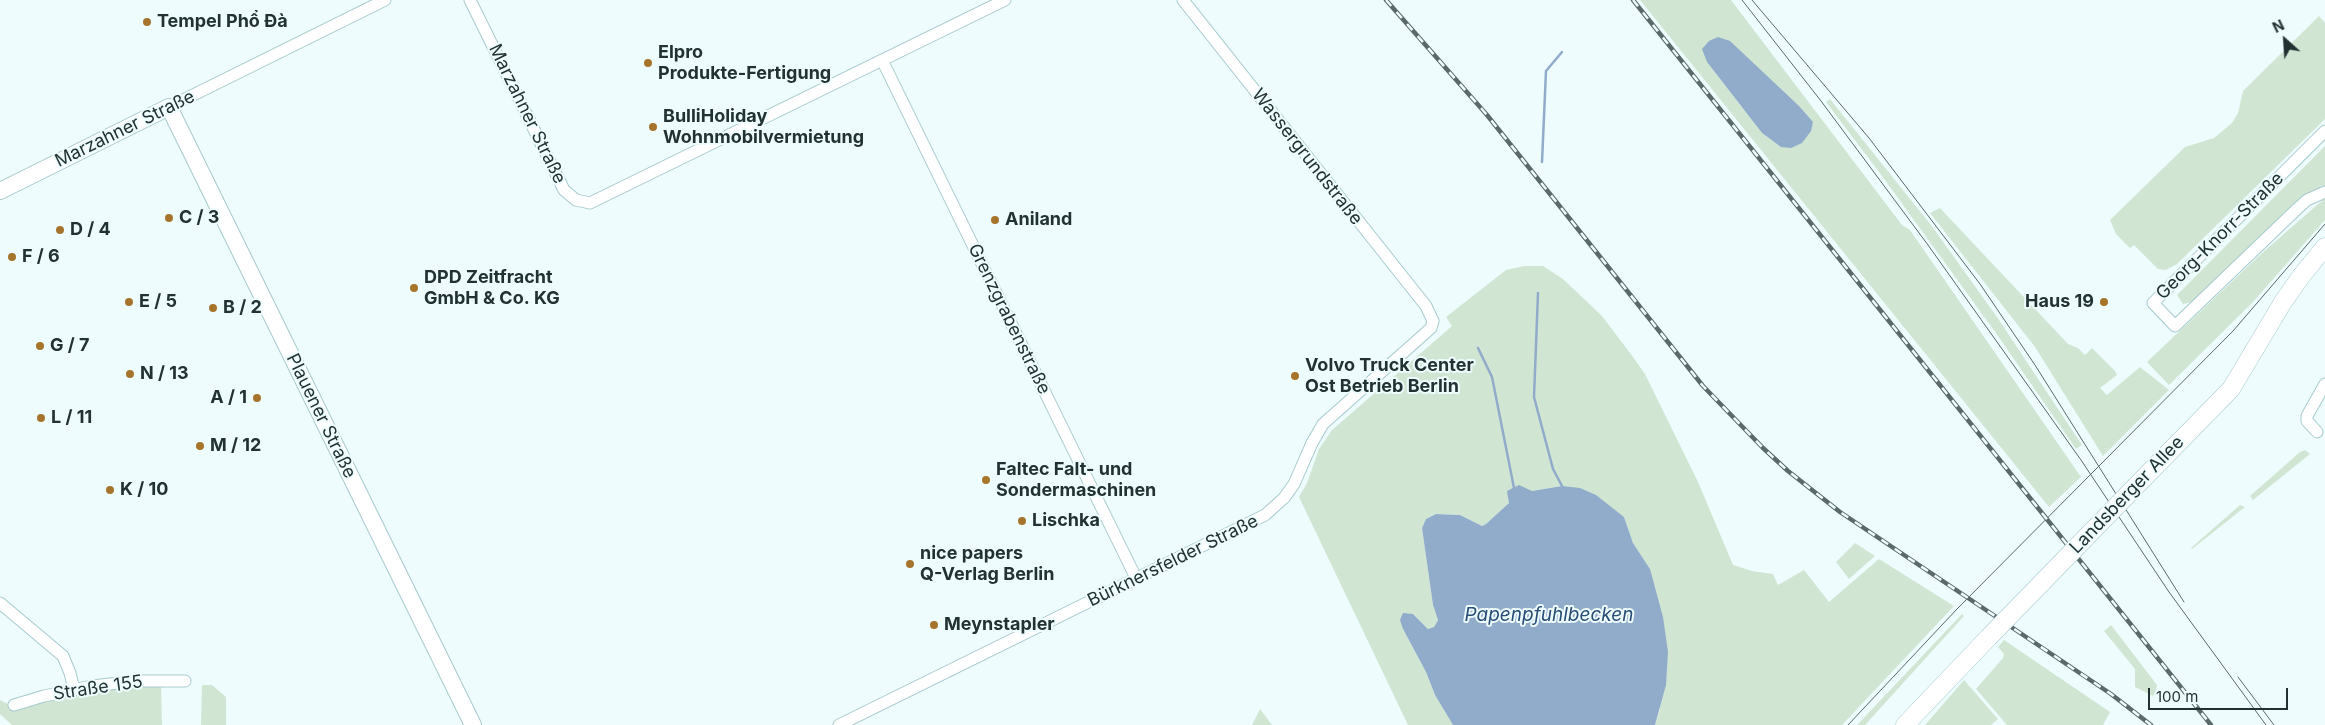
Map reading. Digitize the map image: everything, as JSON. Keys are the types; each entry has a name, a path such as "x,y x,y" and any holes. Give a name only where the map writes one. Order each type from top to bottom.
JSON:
{"main road":[{"name":"Landsberger Allee","path":"1906,725 1988,638 2232,389 2283,302 2324,251"}],"street":[{"name":"Marzahner Straße","path":"0,191 385,0"},
{"name":"Marzahner Straße","path":"470,0 560,182 569,196 582,202 597,201 1005,0"},
{"name":"Wassergrundstraße","path":"1183,0 1431,314"},
{"name":"Grenzgrabenstraße","path":"882,60 1136,578"},
{"name":"Plauener Straße","path":"169,107 473,725"},
{"name":"Georg-Knorr-Straße","path":"2325,131 2153,303 2175,326 2297,209 2315,196 2325,192"},
{"name":"Bürknersfelder Straße","path":"839,725 1265,515 1277,506 1294,484 1312,442 1323,424 1431,328 1433,321 1431,314"},
{"path":"2318,432 2307,421 2307,416 2325,384"},
{"path":"0,603 62,656 70,673 74,689"},
{"name":"Straße 155","path":"14,705 74,689 137,681 185,681"}],"green space":[{"path":"1640,0 1731,0 1902,225 1910,230 2081,477 2049,507","holes":["1707,62 1781,147 1762,133"]},
{"path":"2319,16 2325,23 2325,119 2177,264 2166,270 2158,269 2134,245 2130,248 2116,234 2110,220 2185,147 2214,138 2232,123 2238,113 2243,91"},
{"path":"1830,99 1931,225 1997,317 2082,445 2076,449 1998,336 1826,102"},
{"path":"2325,146 2325,188 2196,301 2183,304 2177,295"},
{"path":"2325,198 2325,220 2253,302 2169,385 2147,362 2261,254"},
{"path":"1940,208 2068,344 2078,348 2085,355 2092,348 2115,371 2117,375 2100,388 2107,395 2140,367 2169,390 2103,456 2035,347 1930,213"},
{"path":"1524,266 1543,266 1563,279 1602,316 1645,374 1698,482 1733,565 1752,571 1773,574 1778,585 1804,570 1829,602 1879,559 1954,606 1842,725 1655,725 1660,709 1650,569 1633,543 1624,517 1562,486 1532,491 1509,503 1482,526 1460,515 1436,514 1426,519 1422,528 1433,604 1438,620 1434,627 1428,629 1413,614 1403,629 1426,672 1435,695 1453,725 1408,725 1299,497 1307,483 1319,449 1332,430 1452,326 1446,317 1506,270"},
{"path":"2305,450 2310,454 2253,500 2250,496 2300,452"},
{"path":"2240,505 2245,507 2191,548"},
{"path":"1855,543 1875,556 1849,579 1836,562"},
{"path":"1962,614 1964,616 1865,725 1857,725"},
{"path":"2111,625 2157,685 2153,696 2135,687 2135,669 2104,631"},
{"path":"2004,640 2110,712 2103,725 2007,725 1976,689 2003,658 2004,654 1998,647"},
{"path":"1964,680 1998,719 1991,725 1925,725"},
{"path":"161,685 162,725 12,725 0,714 0,700 16,708 90,692"},
{"path":"202,685 212,685 226,697 226,725 201,725"},
{"path":"1260,709 1272,725 1252,725"}],"water":[{"path":"1718,37 1730,41 1799,106 1813,122 1811,131 1802,143 1791,148 1781,147 1762,133 1707,62 1702,49 1709,41"},
{"name":"Papenpfuhlbecken","path":"1519,485 1532,491 1562,486 1580,488 1596,495 1624,517 1633,543 1650,569 1663,617 1668,652 1666,685 1655,725 1453,725 1435,695 1426,672 1400,620 1403,613 1413,614 1428,629 1434,627 1438,620 1433,605 1422,528 1426,519 1436,514 1460,515 1482,526 1509,503 1507,491"}],"waterway":[{"path":"1542,162 1546,71 1562,52"},
{"path":"1538,293 1534,397 1553,469 1562,486"},
{"path":"1478,348 1492,377 1514,488"}],"tram line":[{"path":"1742,0 1821,101 1928,245 2081,460 2169,592 2266,725"},
{"path":"1752,0 1869,138 1980,284 2035,365 2184,602"},
{"path":"1848,725 1957,609 2233,331 2325,224"},
{"path":"2238,677 2274,725"}],"railway":[{"path":"1386,0 1487,115 1703,386 1763,448 1788,471 1840,512 2111,694 2151,725"},
{"path":"1633,0 2211,725"}],"place":[{"name":"Tempel Phổ Đà","path":"147,22"},
{"name":"Elpro Produkte-Fertigung","path":"648,63"},
{"name":"BulliHoliday Wohnmobilvermietung","path":"653,127"},
{"name":"C / 3","path":"169,218"},
{"name":"Aniland","path":"995,220"},
{"name":"D / 4","path":"60,230"},
{"name":"F / 6","path":"12,257"},
{"name":"DPD Zeitfracht GmbH & Co. KG","path":"414,288"},
{"name":"E / 5","path":"129,302"},
{"name":"Haus 19","path":"2104,302"},
{"name":"B / 2","path":"213,308"},
{"name":"G / 7","path":"40,346"},
{"name":"N / 13","path":"130,374"},
{"name":"Volvo Truck Center Ost Betrieb Berlin","path":"1295,376"},
{"name":"A / 1","path":"257,398"},
{"name":"L / 11","path":"41,418"},
{"name":"M / 12","path":"200,446"},
{"name":"Faltec Falt- und Sondermaschinen","path":"986,480"},
{"name":"K / 10","path":"110,490"},
{"name":"Lischka","path":"1022,521"},
{"name":"nice papers Q-Verlag Berlin","path":"910,564"},
{"name":"Meynstapler","path":"934,625"}]}
